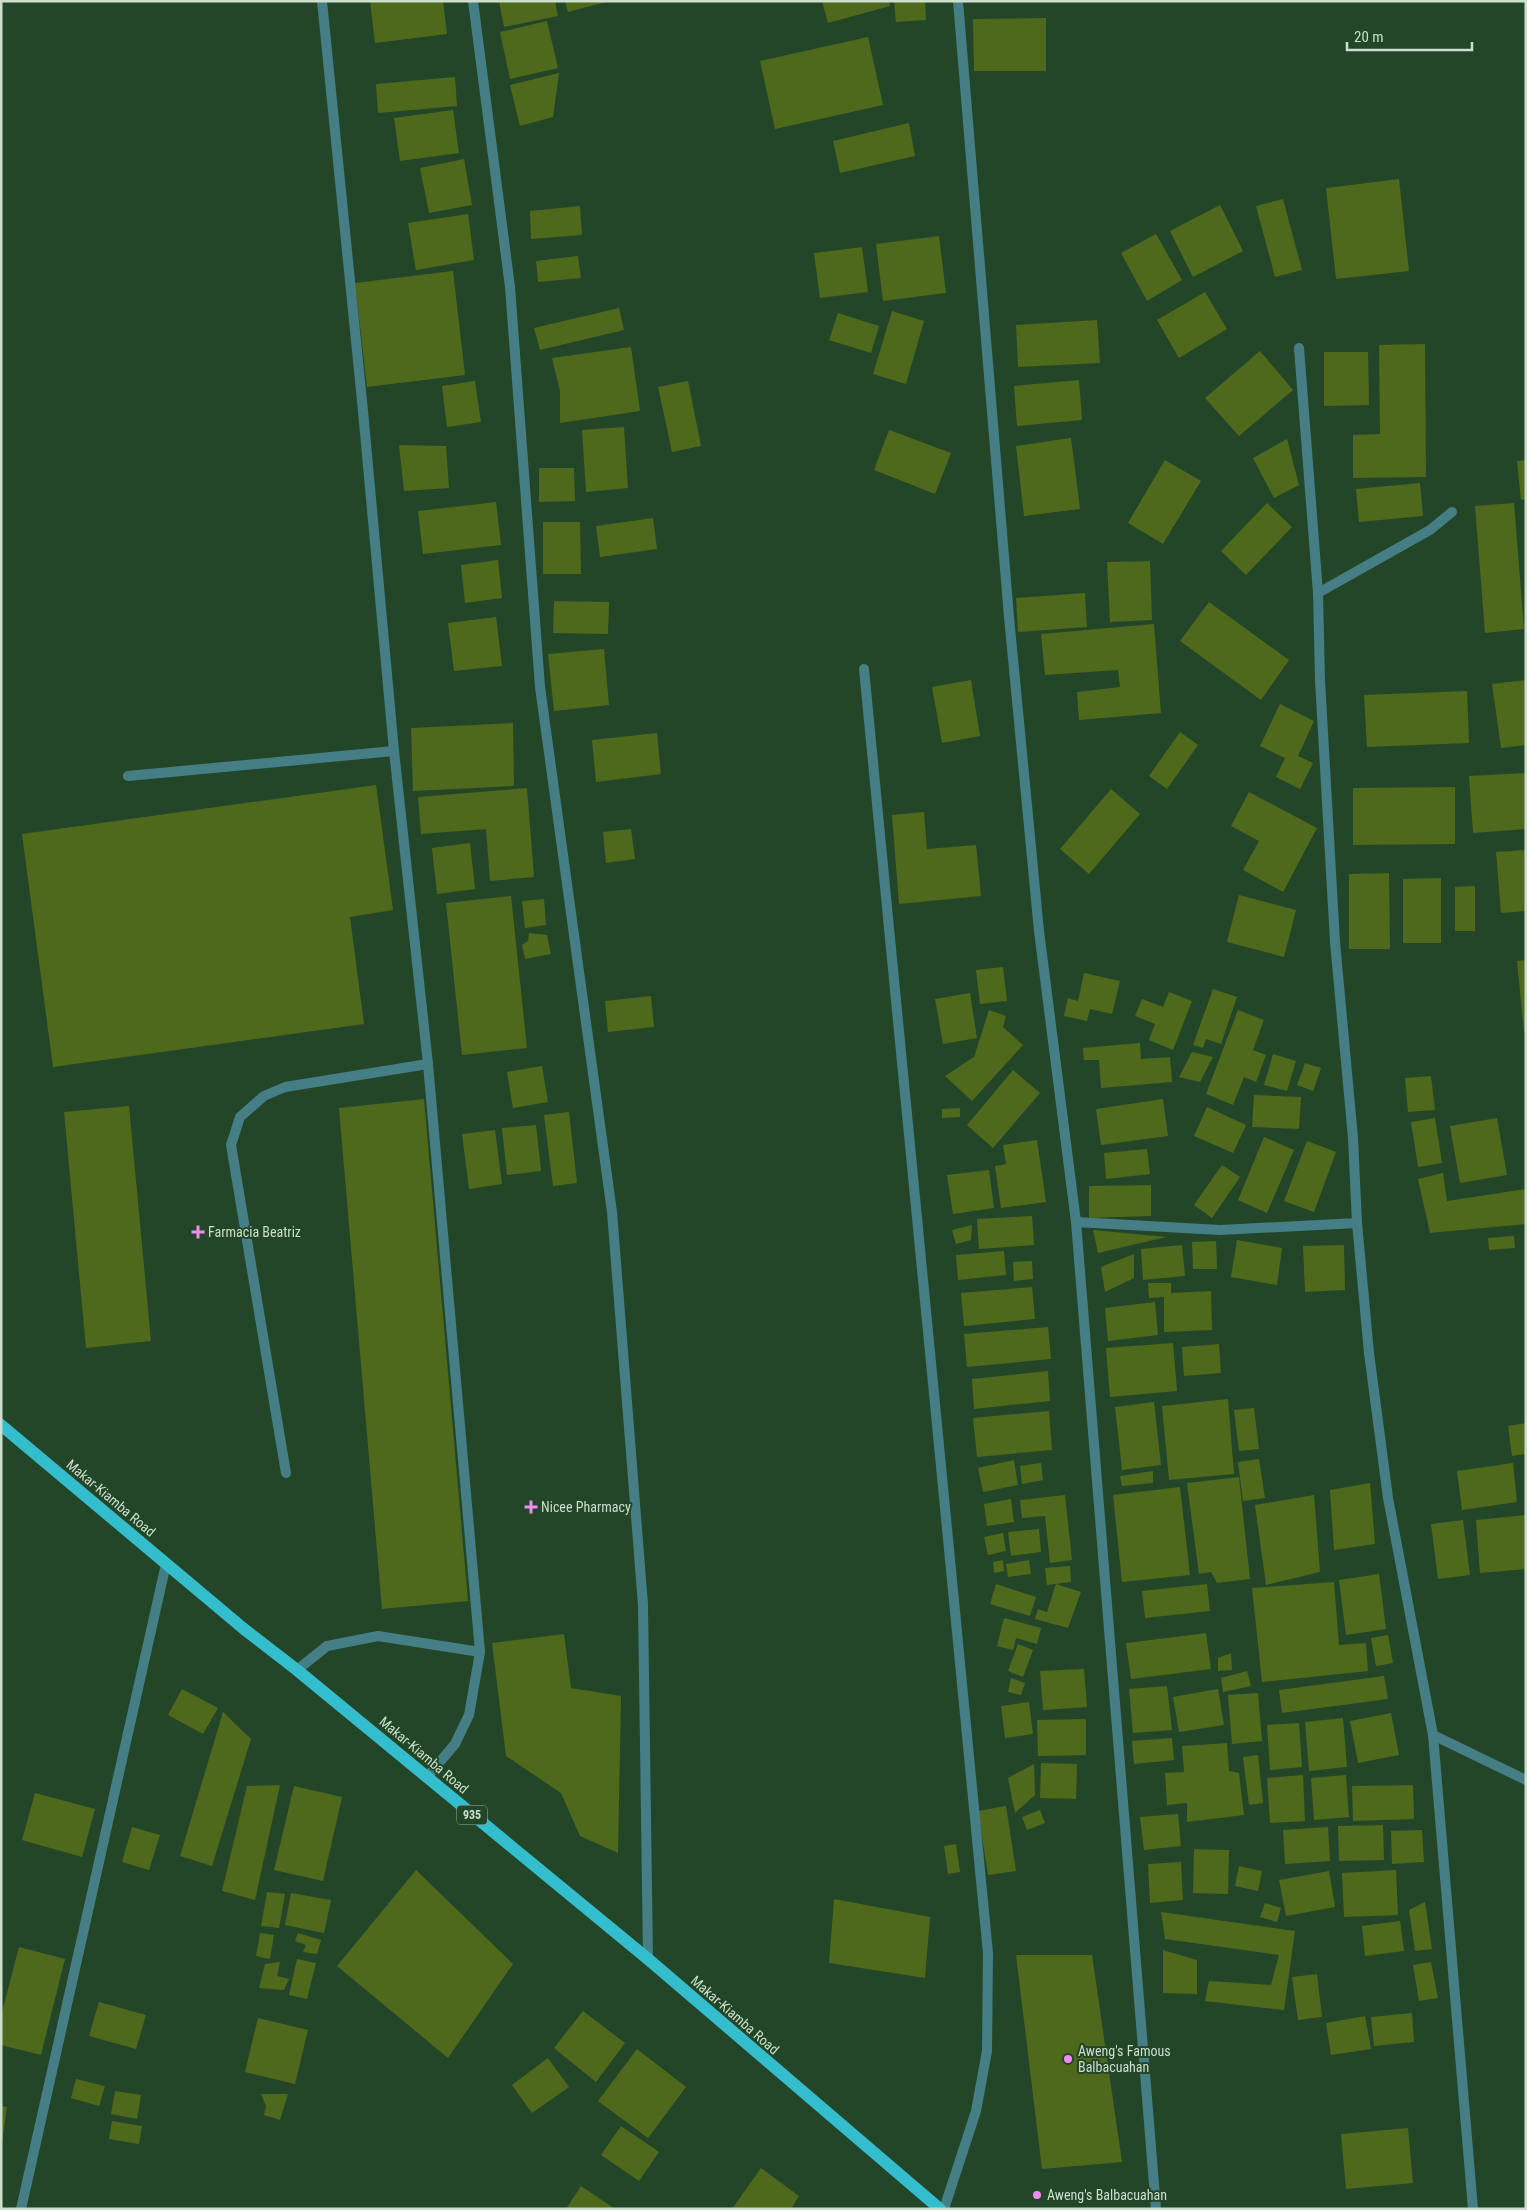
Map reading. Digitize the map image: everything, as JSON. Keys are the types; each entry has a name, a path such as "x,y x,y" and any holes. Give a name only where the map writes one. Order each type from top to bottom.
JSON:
{"main road":[{"name":"Makar-Kiamba Road","path":"1,1425 166,1564 648,1959 940,2209"}],"street":[{"path":"322,1 363,411 394,751 428,1064 480,1652 469,1715 455,1744 427,1777"},
{"path":"474,1 510,287 540,688 612,1212 643,1605 648,1959"},
{"path":"958,1 1008,598 1038,922 1076,1222 1156,2209"},
{"path":"1299,348 1318,593 1320,680 1335,932 1369,1353 1388,1498 1433,1735 1473,2209"},
{"path":"1318,593 1430,530 1452,512"},
{"path":"864,669 988,1953 987,2051 976,2111 944,2209"},
{"path":"128,776 394,751"},
{"path":"286,1473 231,1145 240,1117 264,1096 285,1086 428,1064"},
{"path":"1076,1222 1220,1230 1357,1223"},
{"path":"21,2209 166,1564"},
{"path":"297,1670 327,1646 378,1636 480,1652"},
{"path":"1433,1735 1526,1780"}],"building":[{"path":"370,1 443,1 447,34 375,43"},
{"path":"499,1 555,1 558,16 504,27"},
{"path":"565,1 606,1 606,2 568,12"},
{"path":"822,1 889,1 890,6 828,23"},
{"path":"894,1 925,1 926,20 896,22"},
{"path":"1046,18 1046,71 974,71 973,19"},
{"path":"547,21 558,68 510,79 500,32"},
{"path":"868,37 883,105 775,129 760,61"},
{"path":"559,73 553,117 520,126 510,85"},
{"path":"455,77 457,106 378,113 376,84"},
{"path":"453,110 459,153 400,161 394,118"},
{"path":"909,123 915,156 840,173 833,141"},
{"path":"464,159 472,205 429,213 420,168"},
{"path":"1399,179 1409,271 1336,279 1326,188"},
{"path":"1283,199 1302,270 1275,277 1256,206"},
{"path":"1220,205 1243,251 1193,277 1170,231"},
{"path":"580,206 582,235 531,239 530,211"},
{"path":"468,214 474,260 416,270 408,223"},
{"path":"1156,234 1182,280 1147,301 1121,253"},
{"path":"939,236 946,293 883,301 876,244"},
{"path":"862,247 868,292 820,298 814,253"},
{"path":"578,256 581,278 538,282 536,261"},
{"path":"453,271 465,375 367,387 355,283"},
{"path":"1205,292 1227,329 1179,358 1157,320"},
{"path":"619,308 624,330 540,350 534,328"},
{"path":"892,311 924,321 906,384 873,374"},
{"path":"838,313 879,326 871,353 829,340"},
{"path":"1097,320 1100,363 1018,367 1016,325"},
{"path":"1425,344 1426,477 1353,478 1353,435 1380,434 1379,345"},
{"path":"631,347 640,411 560,423 560,391 552,358"},
{"path":"1260,351 1293,390 1239,436 1205,398"},
{"path":"1324,352 1368,352 1369,405 1324,406"},
{"path":"1079,380 1082,420 1017,426 1014,386"},
{"path":"475,381 481,422 447,427 442,386"},
{"path":"688,381 701,446 672,452 658,387"},
{"path":"624,427 628,488 586,492 582,430"},
{"path":"889,430 951,453 935,494 874,470"},
{"path":"1071,438 1080,509 1024,516 1016,446"},
{"path":"1287,439 1299,485 1274,498 1253,458"},
{"path":"399,445 446,446 449,488 404,491"},
{"path":"1165,460 1201,481 1163,544 1128,523"},
{"path":"1526,460 1526,499 1521,500 1517,461"},
{"path":"539,468 574,468 575,501 539,502"},
{"path":"1420,483 1423,516 1359,522 1356,489"},
{"path":"496,502 501,545 423,554 418,511"},
{"path":"1267,503 1292,527 1246,575 1221,551"},
{"path":"1514,503 1524,629 1485,633 1475,506"},
{"path":"653,518 657,549 600,557 596,526"},
{"path":"543,522 580,522 581,574 543,574"},
{"path":"498,560 502,598 465,603 461,565"},
{"path":"1150,561 1152,620 1110,622 1107,562"},
{"path":"1085,593 1087,627 1018,632 1016,598"},
{"path":"554,601 609,602 608,634 553,633"},
{"path":"1209,602 1289,660 1261,700 1180,641"},
{"path":"496,617 502,666 454,671 448,623"},
{"path":"1154,624 1161,713 1079,720 1077,692 1120,687 1118,670 1045,675 1041,634"},
{"path":"604,649 609,705 554,711 548,654"},
{"path":"971,680 980,736 942,743 932,687"},
{"path":"1526,680 1526,745 1501,748 1492,684"},
{"path":"1467,691 1469,743 1367,747 1364,695"},
{"path":"1280,704 1314,721 1298,756 1313,763 1300,789 1276,777 1285,758 1260,746"},
{"path":"513,723 514,786 413,791 411,728"},
{"path":"1180,732 1198,745 1167,789 1149,776"},
{"path":"657,733 661,774 596,782 592,740"},
{"path":"1526,773 1526,829 1473,833 1469,776"},
{"path":"376,785 393,910 350,917 364,1024 53,1067 22,834"},
{"path":"1455,787 1455,844 1353,845 1353,788"},
{"path":"527,788 534,877 490,881 486,829 421,834 418,797"},
{"path":"1111,789 1140,814 1089,874 1060,849"},
{"path":"1249,792 1317,828 1283,892 1243,870 1259,841 1231,826"},
{"path":"924,812 927,849 976,845 981,896 899,904 892,815"},
{"path":"631,829 635,859 606,863 603,832"},
{"path":"470,843 475,889 437,894 432,848"},
{"path":"1526,850 1526,911 1501,913 1496,852"},
{"path":"1389,873 1390,949 1349,949 1349,874"},
{"path":"1441,878 1441,943 1403,943 1403,879"},
{"path":"1475,886 1475,931 1455,931 1455,887"},
{"path":"1239,895 1296,910 1284,957 1227,942"},
{"path":"511,896 527,1048 462,1055 446,903"},
{"path":"544,899 546,925 525,928 522,901"},
{"path":"529,933 547,935 551,954 525,959 522,945 528,941"},
{"path":"1526,960 1526,1032 1524,1032 1517,961"},
{"path":"1003,967 1007,1001 980,1004 976,970"},
{"path":"1084,973 1120,981 1112,1014 1090,1009 1087,1021 1064,1016 1068,998 1078,1001"},
{"path":"1213,989 1237,997 1221,1044 1206,1039 1203,1048 1193,1045"},
{"path":"1169,992 1192,1001 1173,1050 1149,1040 1155,1024 1135,1016 1142,999 1163,1007"},
{"path":"970,993 977,1038 943,1044 935,999"},
{"path":"651,996 654,1027 608,1032 605,1001"},
{"path":"989,1010 1006,1016 1003,1027 1023,1045 972,1101 945,1076 974,1057"},
{"path":"1238,1010 1264,1020 1253,1050 1266,1055 1256,1082 1244,1077 1233,1105 1206,1094"},
{"path":"1140,1043 1141,1059 1170,1057 1172,1082 1101,1088 1099,1060 1084,1060 1083,1048"},
{"path":"1192,1052 1213,1057 1200,1082 1179,1077"},
{"path":"1273,1054 1296,1061 1287,1091 1264,1085"},
{"path":"1305,1063 1321,1068 1313,1091 1297,1085"},
{"path":"542,1066 548,1102 513,1108 507,1072"},
{"path":"1013,1070 1040,1093 993,1148 967,1125"},
{"path":"1431,1076 1435,1110 1408,1112 1405,1078"},
{"path":"1254,1095 1301,1097 1299,1129 1252,1127"},
{"path":"424,1099 468,1601 382,1609 339,1108"},
{"path":"1163,1099 1168,1136 1101,1145 1096,1109"},
{"path":"129,1106 151,1341 86,1348 64,1112"},
{"path":"1207,1107 1246,1125 1233,1153 1194,1136"},
{"path":"960,1108 960,1117 942,1118 942,1109"},
{"path":"569,1112 577,1183 553,1186 544,1115"},
{"path":"1435,1118 1442,1163 1418,1167 1411,1122"},
{"path":"1497,1118 1507,1175 1460,1183 1450,1126"},
{"path":"536,1125 541,1171 507,1175 502,1128"},
{"path":"495,1130 502,1184 469,1189 462,1134"},
{"path":"1264,1137 1294,1150 1267,1213 1238,1200"},
{"path":"1037,1140 1046,1202 1001,1208 995,1166 1006,1164 1003,1145"},
{"path":"1307,1141 1336,1152 1314,1212 1284,1201"},
{"path":"1147,1149 1150,1174 1106,1179 1104,1153"},
{"path":"1222,1165 1240,1177 1212,1218 1194,1205"},
{"path":"989,1170 994,1208 953,1214 947,1175"},
{"path":"1443,1173 1447,1201 1526,1189 1526,1224 1430,1233 1418,1179"},
{"path":"1151,1185 1151,1216 1089,1218 1089,1186"},
{"path":"1032,1216 1034,1245 979,1249 977,1219"},
{"path":"972,1225 971,1240 956,1244 952,1230"},
{"path":"1093,1230 1166,1237 1098,1253"},
{"path":"1514,1236 1515,1248 1489,1250 1488,1238"},
{"path":"1237,1240 1282,1248 1277,1285 1231,1277"},
{"path":"1216,1241 1217,1269 1193,1269 1192,1242"},
{"path":"1182,1245 1185,1276 1143,1280 1141,1249"},
{"path":"1344,1245 1345,1290 1305,1292 1303,1246"},
{"path":"1004,1251 1006,1275 958,1280 956,1255"},
{"path":"1134,1254 1134,1278 1105,1292 1101,1267"},
{"path":"1032,1261 1033,1279 1014,1281 1013,1262"},
{"path":"1148,1283 1171,1283 1171,1293 1211,1291 1212,1330 1164,1332 1164,1297 1149,1298"},
{"path":"1032,1287 1035,1319 964,1326 961,1293"},
{"path":"1155,1302 1158,1335 1108,1341 1105,1308"},
{"path":"1048,1327 1051,1359 967,1367 964,1334"},
{"path":"1173,1343 1177,1391 1110,1397 1106,1348"},
{"path":"1219,1344 1221,1373 1184,1376 1182,1347"},
{"path":"1048,1371 1050,1401 974,1409 972,1379"},
{"path":"1228,1399 1234,1474 1169,1480 1162,1406"},
{"path":"1154,1402 1161,1465 1122,1470 1115,1407"},
{"path":"1254,1408 1259,1449 1239,1451 1234,1410"},
{"path":"1049,1411 1052,1450 977,1457 973,1418"},
{"path":"1526,1423 1526,1454 1512,1456 1508,1426"},
{"path":"1259,1459 1265,1498 1243,1501 1238,1462"},
{"path":"1014,1460 1018,1485 983,1492 978,1468"},
{"path":"1041,1463 1043,1480 1022,1484 1020,1466"},
{"path":"1513,1463 1517,1502 1462,1510 1457,1471"},
{"path":"1153,1471 1153,1483 1122,1486 1120,1476"},
{"path":"1239,1477 1250,1579 1217,1583 1211,1572 1199,1574 1187,1483"},
{"path":"1370,1483 1375,1544 1334,1550 1330,1490"},
{"path":"1180,1487 1190,1575 1122,1582 1113,1495"},
{"path":"1065,1495 1072,1560 1050,1563 1045,1516 1022,1518 1020,1500"},
{"path":"1314,1495 1320,1572 1266,1585 1255,1505"},
{"path":"1011,1499 1014,1522 987,1526 984,1504"},
{"path":"1526,1515 1526,1569 1480,1573 1476,1520"},
{"path":"1463,1520 1470,1575 1438,1579 1431,1524"},
{"path":"1039,1529 1041,1552 1011,1556 1008,1532"},
{"path":"1003,1533 1006,1551 988,1555 984,1537"},
{"path":"1003,1560 1004,1571 994,1573 993,1562"},
{"path":"1029,1560 1031,1574 1008,1577 1006,1564"},
{"path":"1070,1566 1071,1582 1047,1585 1045,1568"},
{"path":"1379,1574 1386,1629 1346,1635 1339,1580"},
{"path":"1334,1582 1339,1645 1366,1643 1368,1671 1262,1682 1252,1588"},
{"path":"996,1584 1036,1597 1030,1616 990,1604"},
{"path":"1056,1584 1081,1592 1068,1628 1035,1619 1038,1609 1047,1612"},
{"path":"1207,1584 1210,1611 1145,1618 1142,1591"},
{"path":"1004,1618 1041,1628 1037,1644 1016,1638 1013,1650 997,1646"},
{"path":"1206,1633 1211,1669 1131,1679 1126,1643"},
{"path":"564,1634 571,1688 621,1696 618,1853 580,1836 561,1793 506,1756 492,1643"},
{"path":"1388,1635 1393,1663 1376,1666 1371,1638"},
{"path":"1018,1644 1033,1650 1023,1677 1008,1671"},
{"path":"1231,1653 1232,1670 1218,1671 1218,1658"},
{"path":"1084,1669 1087,1707 1043,1710 1040,1671"},
{"path":"1247,1671 1251,1686 1223,1692 1221,1678"},
{"path":"1384,1676 1388,1699 1282,1713 1279,1690"},
{"path":"1011,1678 1025,1683 1021,1695 1008,1692"},
{"path":"1167,1686 1172,1730 1133,1733 1129,1689"},
{"path":"182,1689 218,1708 203,1734 168,1715"},
{"path":"1218,1689 1224,1725 1179,1732 1173,1697"},
{"path":"1258,1693 1262,1741 1232,1744 1228,1695"},
{"path":"1029,1702 1033,1734 1005,1738 1001,1706"},
{"path":"223,1712 251,1739 212,1866 180,1856"},
{"path":"1391,1713 1399,1755 1358,1763 1350,1721"},
{"path":"1343,1718 1347,1767 1309,1771 1305,1722"},
{"path":"1086,1719 1086,1755 1038,1756 1037,1720"},
{"path":"1299,1723 1302,1767 1270,1770 1267,1725"},
{"path":"1172,1738 1174,1760 1134,1764 1132,1741"},
{"path":"1227,1743 1229,1771 1239,1773 1244,1815 1187,1822 1187,1803 1167,1805 1165,1773 1184,1772 1182,1746"},
{"path":"1258,1755 1263,1803 1249,1805 1243,1757"},
{"path":"1041,1763 1077,1764 1076,1799 1040,1798"},
{"path":"1034,1764 1035,1795 1015,1813 1008,1778"},
{"path":"1303,1775 1305,1821 1270,1823 1267,1778"},
{"path":"1346,1775 1349,1817 1314,1820 1311,1778"},
{"path":"280,1785 255,1900 222,1891 247,1786"},
{"path":"1413,1785 1414,1819 1353,1821 1352,1786"},
{"path":"294,1786 342,1797 323,1881 274,1870"},
{"path":"35,1793 95,1809 82,1857 22,1840"},
{"path":"1006,1806 1016,1871 988,1875 978,1811"},
{"path":"1040,1810 1045,1823 1027,1830 1022,1817"},
{"path":"1178,1814 1181,1846 1144,1850 1140,1817"},
{"path":"1383,1825 1384,1860 1339,1861 1338,1826"},
{"path":"132,1827 160,1835 149,1870 122,1862"},
{"path":"1328,1827 1330,1861 1285,1864 1283,1830"},
{"path":"1422,1830 1424,1862 1392,1864 1391,1831"},
{"path":"956,1844 960,1872 948,1874 944,1846"},
{"path":"1194,1849 1229,1850 1228,1894 1193,1893"},
{"path":"1181,1862 1183,1900 1150,1903 1148,1864"},
{"path":"1239,1866 1262,1871 1258,1891 1235,1886"},
{"path":"416,1870 513,1964 448,2058 337,1966"},
{"path":"1396,1870 1398,1915 1344,1917 1342,1873"},
{"path":"1329,1871 1335,1907 1286,1916 1279,1880"},
{"path":"267,1892 285,1894 279,1928 261,1926"},
{"path":"291,1893 331,1900 324,1933 285,1925"},
{"path":"834,1899 930,1917 925,1978 829,1963"},
{"path":"1425,1902 1432,1949 1415,1951 1409,1910"},
{"path":"1265,1903 1281,1908 1277,1922 1260,1917"},
{"path":"1161,1912 1295,1931 1284,2010 1205,2001 1209,1981 1271,1985 1279,1955 1165,1939"},
{"path":"1400,1921 1404,1951 1365,1956 1362,1926"},
{"path":"260,1933 274,1935 270,1959 256,1956"},
{"path":"298,1933 321,1940 317,1954 303,1952 306,1945 295,1941"},
{"path":"19,1947 65,1959 41,2055 1,2045 1,2016"},
{"path":"1163,1950 1197,1960 1197,1994 1163,1993"},
{"name":"Aweng's Famous Balbacuahan","path":"1016,1955 1092,1955 1122,2162 1042,2169"},
{"path":"297,1959 316,1963 307,1999 289,1995"},
{"path":"280,1962 277,1976 289,1979 284,1990 259,1988 265,1964"},
{"path":"1431,1962 1438,1998 1419,2001 1413,1965"},
{"path":"1317,1974 1322,2017 1298,2020 1292,1977"},
{"path":"99,2002 146,2015 136,2049 89,2036"},
{"path":"583,2011 625,2043 596,2082 554,2048"},
{"path":"1412,2013 1414,2042 1374,2046 1371,2017"},
{"path":"1365,2016 1371,2049 1331,2055 1326,2023"},
{"path":"258,2018 308,2030 295,2084 245,2072"},
{"path":"637,2049 686,2087 648,2138 598,2101"},
{"path":"548,2058 569,2087 532,2113 512,2085"},
{"path":"76,2079 105,2086 99,2106 71,2098"},
{"path":"115,2091 141,2095 137,2119 111,2114"},
{"path":"261,2094 288,2094 280,2120 264,2115 266,2106"},
{"path":"1,2106 7,2107 2,2143 1,2143"},
{"path":"112,2121 142,2126 139,2144 109,2139"},
{"path":"621,2126 659,2152 639,2181 601,2155"},
{"path":"1408,2128 1413,2183 1346,2189 1341,2134"},
{"path":"761,2168 799,2196 791,2209 732,2209"},
{"path":"581,2186 615,2209 566,2209"}],"place":[{"name":"Farmacia Beatriz","path":"198,1232"},
{"name":"Nicee Pharmacy","path":"531,1507"},
{"name":"Aweng's Famous Balbacuahan","path":"1068,2059"},
{"name":"Aweng's Balbacuahan","path":"1037,2195"}]}
